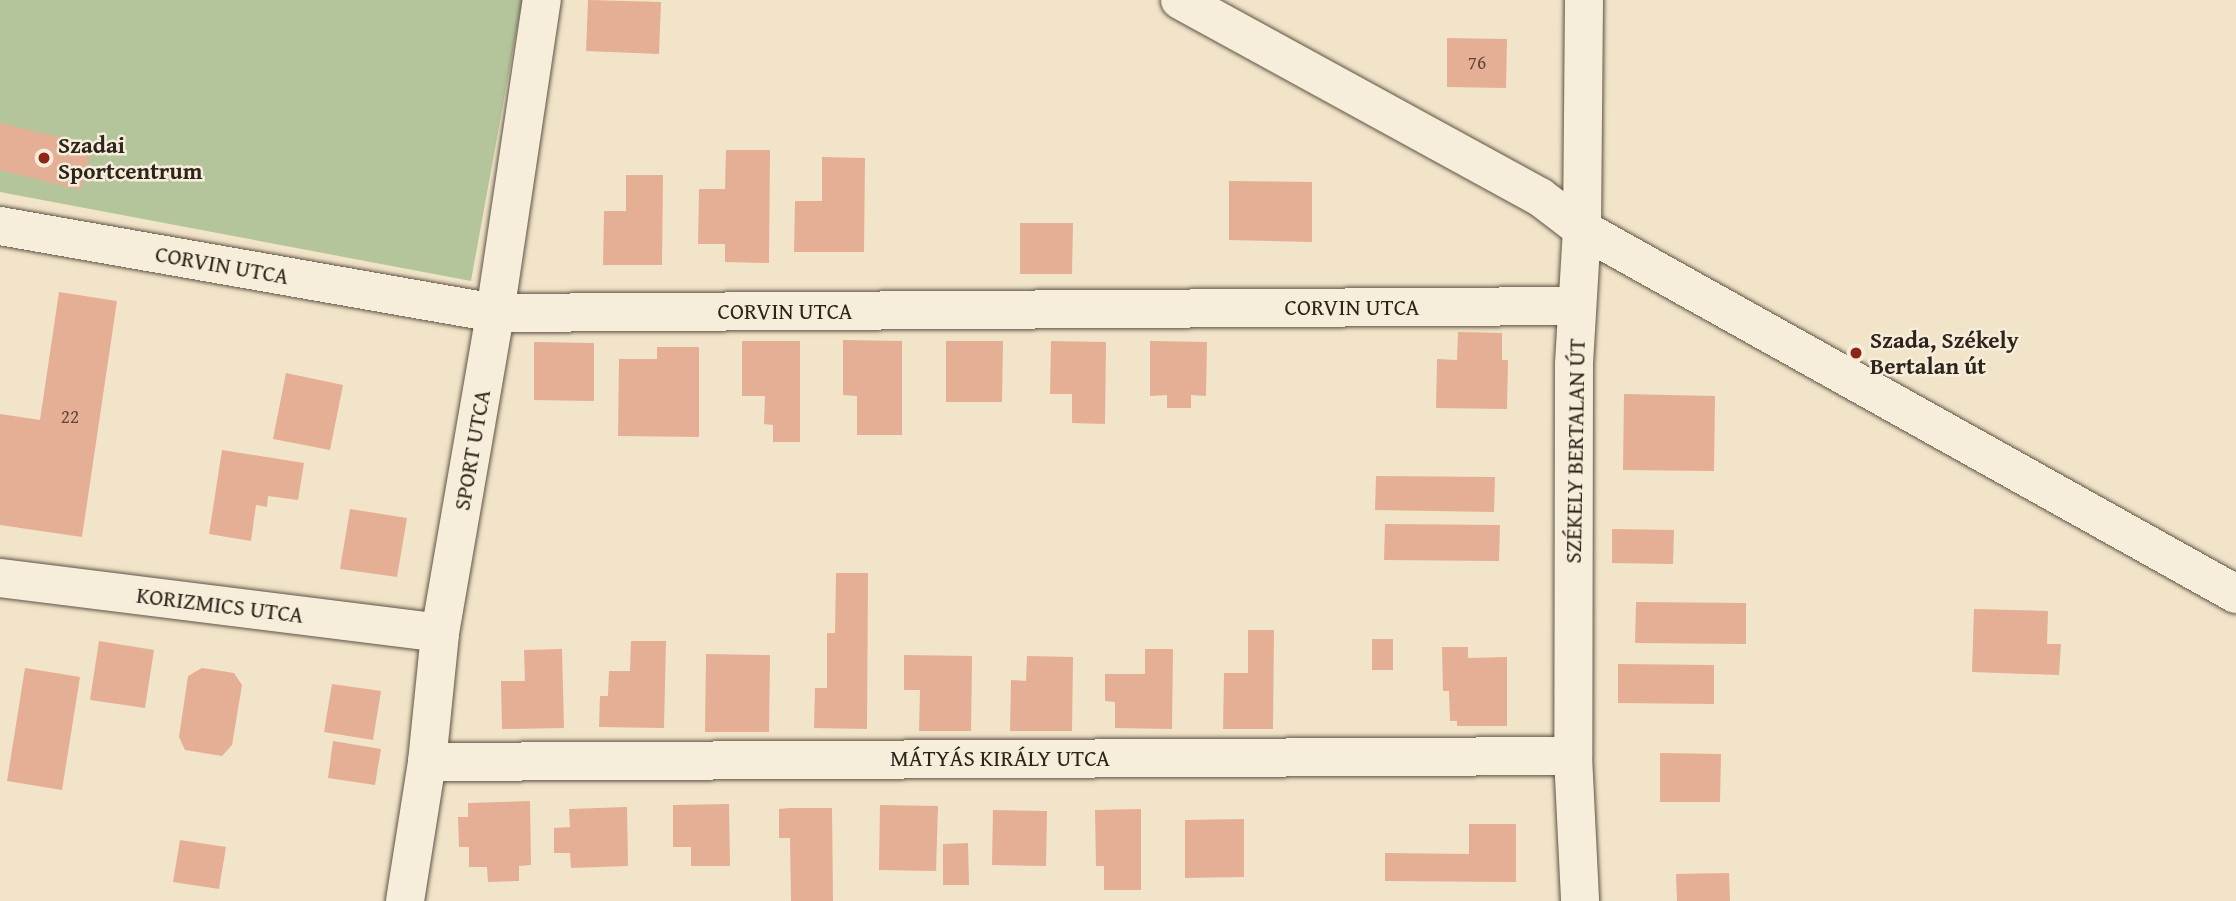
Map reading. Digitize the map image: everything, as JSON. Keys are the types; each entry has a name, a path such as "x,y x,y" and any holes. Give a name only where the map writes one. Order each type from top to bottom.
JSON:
{"street":[{"name":"SPORT UTCA","path":"405,901 427,762 440,633 495,313 541,0"},
{"path":"1180,0 1540,197 1582,229 2236,594"},
{"name":"SZÉKELY BERTALAN ÚT","path":"1580,901 1573,756 1577,306 1582,229 1584,0"},
{"name":"CORVIN UTCA","path":"0,226 495,313 1577,306"},
{"name":"KORIZMICS UTCA","path":"0,578 440,633"},
{"name":"MÁTYÁS KIRÁLY UTCA","path":"427,762 1573,756"}],"green space":[{"path":"0,0 522,0 471,281 0,192"}],"building":[{"path":"588,0 661,2 659,54 586,51"},
{"path":"1447,38 1507,39 1506,88 1447,87"},
{"name":"Szadai Sportcentrum","path":"0,123 92,145 81,190 0,170"},
{"path":"726,150 770,150 769,263 725,262 725,244 698,244 699,189 725,189"},
{"path":"822,157 865,158 864,252 794,252 795,201 822,201"},
{"path":"626,175 663,175 662,265 603,265 604,211 626,211"},
{"path":"1229,181 1312,182 1312,242 1229,240"},
{"path":"1020,223 1073,223 1072,274 1020,274"},
{"path":"59,292 117,301 82,537 0,525 0,414 40,420"},
{"path":"1458,332 1502,333 1502,360 1508,360 1507,409 1436,408 1437,359 1457,360"},
{"path":"843,340 902,341 902,435 857,435 857,396 843,395"},
{"path":"742,341 800,341 800,442 773,442 773,425 764,424 765,396 742,396"},
{"path":"946,341 1003,341 1002,402 946,402"},
{"path":"1051,341 1106,342 1105,424 1072,423 1072,394 1050,394"},
{"path":"1150,341 1207,342 1206,396 1191,395 1191,408 1167,408 1167,395 1150,396"},
{"path":"534,342 594,343 594,401 534,400"},
{"path":"657,347 699,347 699,437 618,436 619,359 657,359"},
{"path":"286,373 343,385 330,450 273,439"},
{"path":"1624,394 1715,396 1714,471 1623,470"},
{"path":"222,450 304,463 298,500 268,496 267,507 256,505 251,541 209,534"},
{"path":"1376,476 1495,477 1494,512 1375,510"},
{"path":"350,509 407,518 397,577 340,569"},
{"path":"1385,524 1500,525 1499,561 1384,560"},
{"path":"1612,529 1674,530 1673,564 1612,563"},
{"path":"836,573 868,573 867,729 814,728 815,688 827,688 827,633 835,633"},
{"path":"1636,602 1746,603 1746,644 1635,643"},
{"path":"1974,609 2048,611 2047,644 2061,644 2059,675 1972,672"},
{"path":"1248,630 1274,630 1273,729 1223,729 1224,673 1248,673"},
{"path":"1372,639 1393,639 1393,670 1372,670"},
{"path":"99,641 154,650 145,708 90,700"},
{"path":"631,641 666,641 664,728 599,727 600,696 608,696 609,671 630,671"},
{"path":"1442,647 1468,647 1468,658 1507,657 1507,726 1457,726 1457,721 1450,721 1449,691 1443,691"},
{"path":"562,649 564,728 502,729 501,681 525,681 524,650"},
{"path":"1145,649 1173,649 1172,729 1115,728 1115,702 1105,701 1105,674 1145,674"},
{"path":"706,654 770,655 769,732 705,732"},
{"path":"904,655 972,656 971,731 919,731 920,690 904,690"},
{"path":"1027,656 1073,657 1072,731 1010,731 1011,680 1026,681"},
{"path":"1618,664 1714,665 1714,704 1618,703"},
{"path":"25,668 80,677 62,790 7,781"},
{"path":"202,668 234,673 242,685 232,745 222,756 185,750 179,737 188,676"},
{"path":"332,684 381,691 373,740 324,732"},
{"path":"333,741 381,749 375,785 328,778"},
{"path":"1660,753 1721,754 1720,802 1660,802"},
{"path":"530,801 531,865 519,866 519,881 488,882 487,867 469,867 469,847 459,847 458,817 468,817 468,803"},
{"path":"729,804 730,866 691,866 691,847 673,847 673,805"},
{"path":"880,805 938,806 936,871 879,870"},
{"path":"627,807 628,866 571,868 570,853 554,853 554,828 570,827 569,809"},
{"path":"832,808 833,901 791,901 790,838 779,838 779,809"},
{"path":"1141,809 1141,890 1104,890 1104,866 1096,866 1095,810"},
{"path":"993,810 1047,811 1046,866 992,865"},
{"path":"1244,819 1244,877 1185,878 1185,820"},
{"path":"1469,824 1516,824 1516,882 1385,881 1385,853 1469,854"},
{"path":"180,840 226,847 219,889 173,882"},
{"path":"968,843 969,885 943,885 943,844"},
{"path":"1729,873 1730,901 1677,901 1676,874"}],"place":[{"name":"Szadai Sportcentrum","path":"44,158"},
{"name":"Szada, Székely Bertalan út","path":"1856,353"}]}
